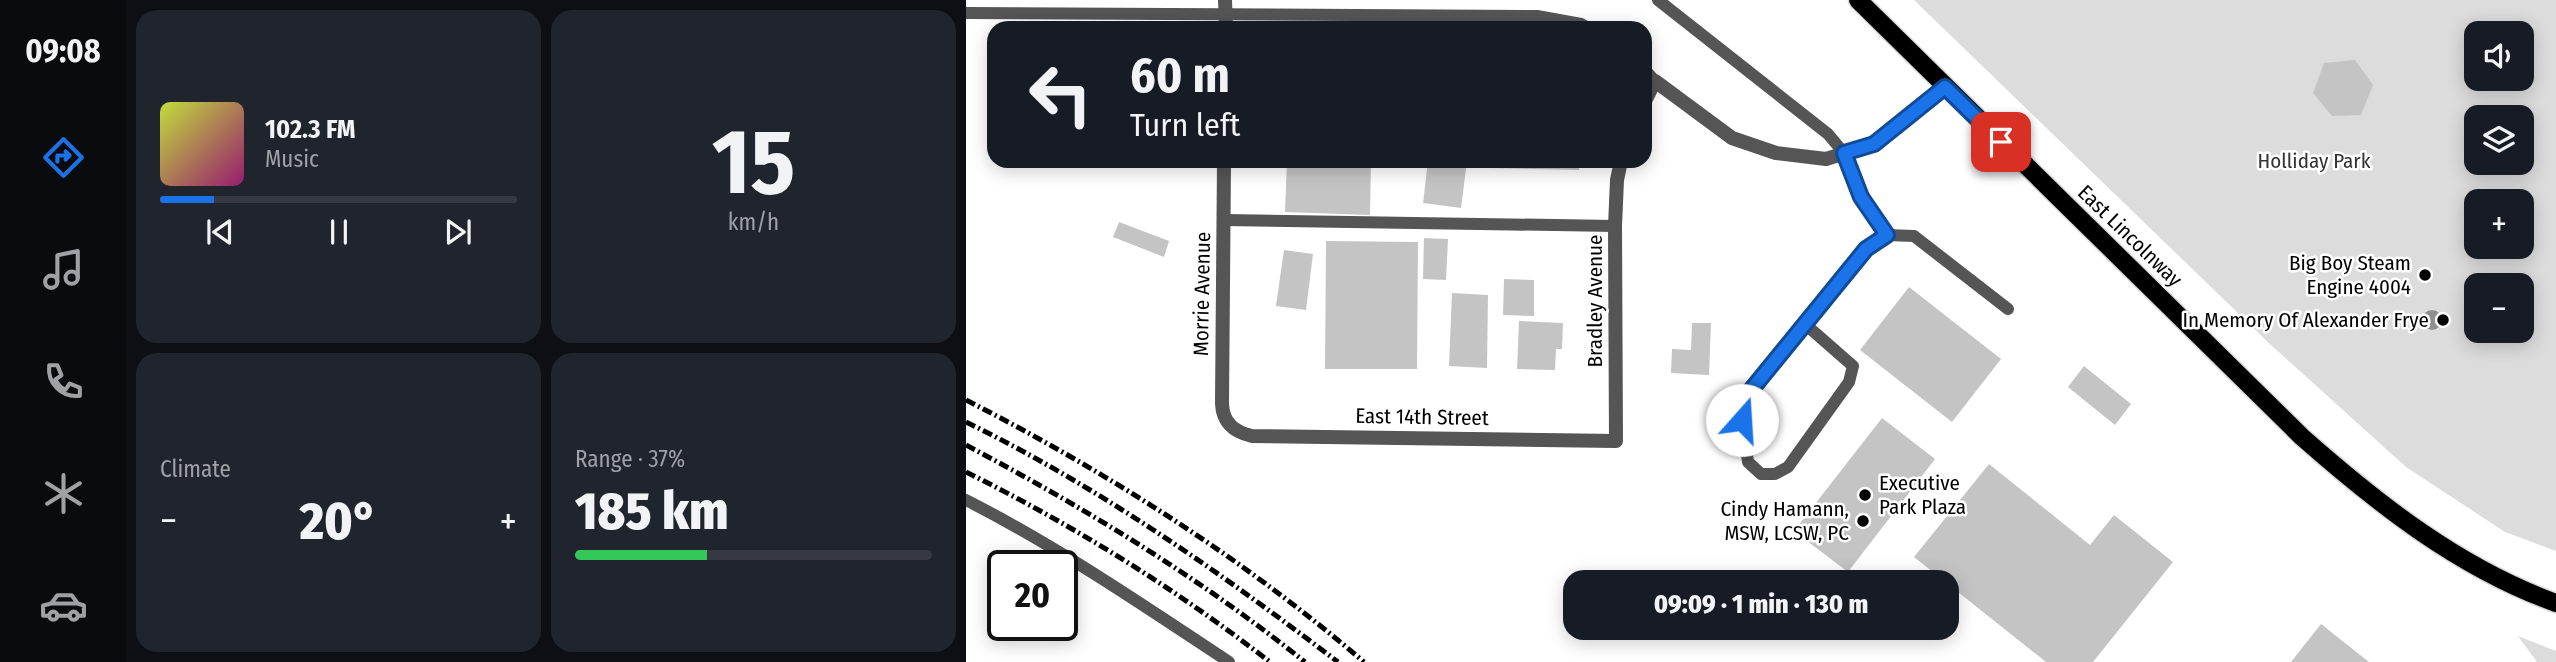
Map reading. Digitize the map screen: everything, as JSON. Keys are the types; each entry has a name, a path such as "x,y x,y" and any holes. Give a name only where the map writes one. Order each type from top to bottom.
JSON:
{"main road":[{"name":"East Lincolnway","path":"1858,0 2302,437 2341,471 2388,510 2435,542 2556,603"}],"street":[{"path":"1225,0 1226,21"},
{"path":"1652,87 1655,81 1732,138 1776,153 1826,159 1874,144 1945,87"},
{"name":"Morrie Avenue","path":"1224,168 1222,415 1229,426"},
{"name":"Bradley Avenue","path":"1616,441 1615,226 1620,168"},
{"name":"East 14th Street","path":"1229,426 1252,436 1616,441"}],"lane":[{"path":"1658,0 1828,134 1844,153 1861,197 1887,235"},
{"path":"966,13 1197,21"},
{"path":"1278,21 1537,16 1564,21"},
{"path":"1652,78 1655,81"},
{"path":"1224,220 1615,226"},
{"path":"1805,324 1853,366 1849,382 1788,467 1775,474 1761,474 1748,461 1742,420 1747,395 1866,249 1887,235 1914,236 2008,309"},
{"path":"966,500 1013,524 1083,566 1229,662"}],"green space":[{"name":"Holliday Park","path":"1914,0 2556,0 2556,551 2505,532 2406,467 2271,345"},
{"path":"2518,636 2556,651 2556,662 2537,662"}],"building":[{"path":"2355,60 2373,85 2361,115 2332,116 2313,93 2324,63"},
{"path":"1287,168 1371,168 1370,215 1285,212"},
{"path":"1427,168 1466,168 1461,208 1423,203"},
{"path":"1491,168 1579,168 1579,170"},
{"path":"1119,222 1169,241 1164,257 1113,237"},
{"path":"1424,238 1448,239 1446,280 1423,279"},
{"path":"1326,241 1418,242 1417,369 1325,369"},
{"path":"1284,250 1313,254 1306,310 1276,306"},
{"path":"1504,279 1534,280 1534,316 1503,315"},
{"path":"1909,287 2001,359 1952,422 1860,350"},
{"path":"1452,293 1488,295 1487,368 1449,366"},
{"path":"1519,321 1563,323 1562,349 1556,349 1555,370 1517,369"},
{"path":"1692,323 1711,323 1709,375 1671,373 1672,349 1691,350"},
{"path":"2084,366 2131,404 2115,425 2068,387"},
{"name":"Executive Park Plaza","path":"1882,418 1935,459 1850,570 1845,570 1794,531"},
{"path":"1989,464 2090,545 2114,515 2173,562 2093,662 2046,662 1959,593 1959,570 1930,570 1914,557"},
{"path":"2321,624 2369,662 2291,662"}],"railway":[{"path":"966,400 1071,457 1173,519 1271,588 1364,662"},
{"path":"966,422 1064,474 1158,533 1338,662"},
{"path":"966,445 1141,546 1183,573 1305,662"},
{"path":"966,472 1006,492 1123,560 1198,609 1270,662"}],"place":[{"name":"Big Boy Steam Engine 4004","path":"2425,275"},
{"name":"In Memory Of Alexander Frye","path":"2443,320"},
{"name":"Executive Park Plaza","path":"1865,495"},
{"name":"Cindy Hamann, MSW, LCSW, PC","path":"1863,521"}],"route":[{"path":"1742,420 1747,395 1866,249 1887,235 1861,197 1844,153 1874,144 1945,87 2001,142"}]}
